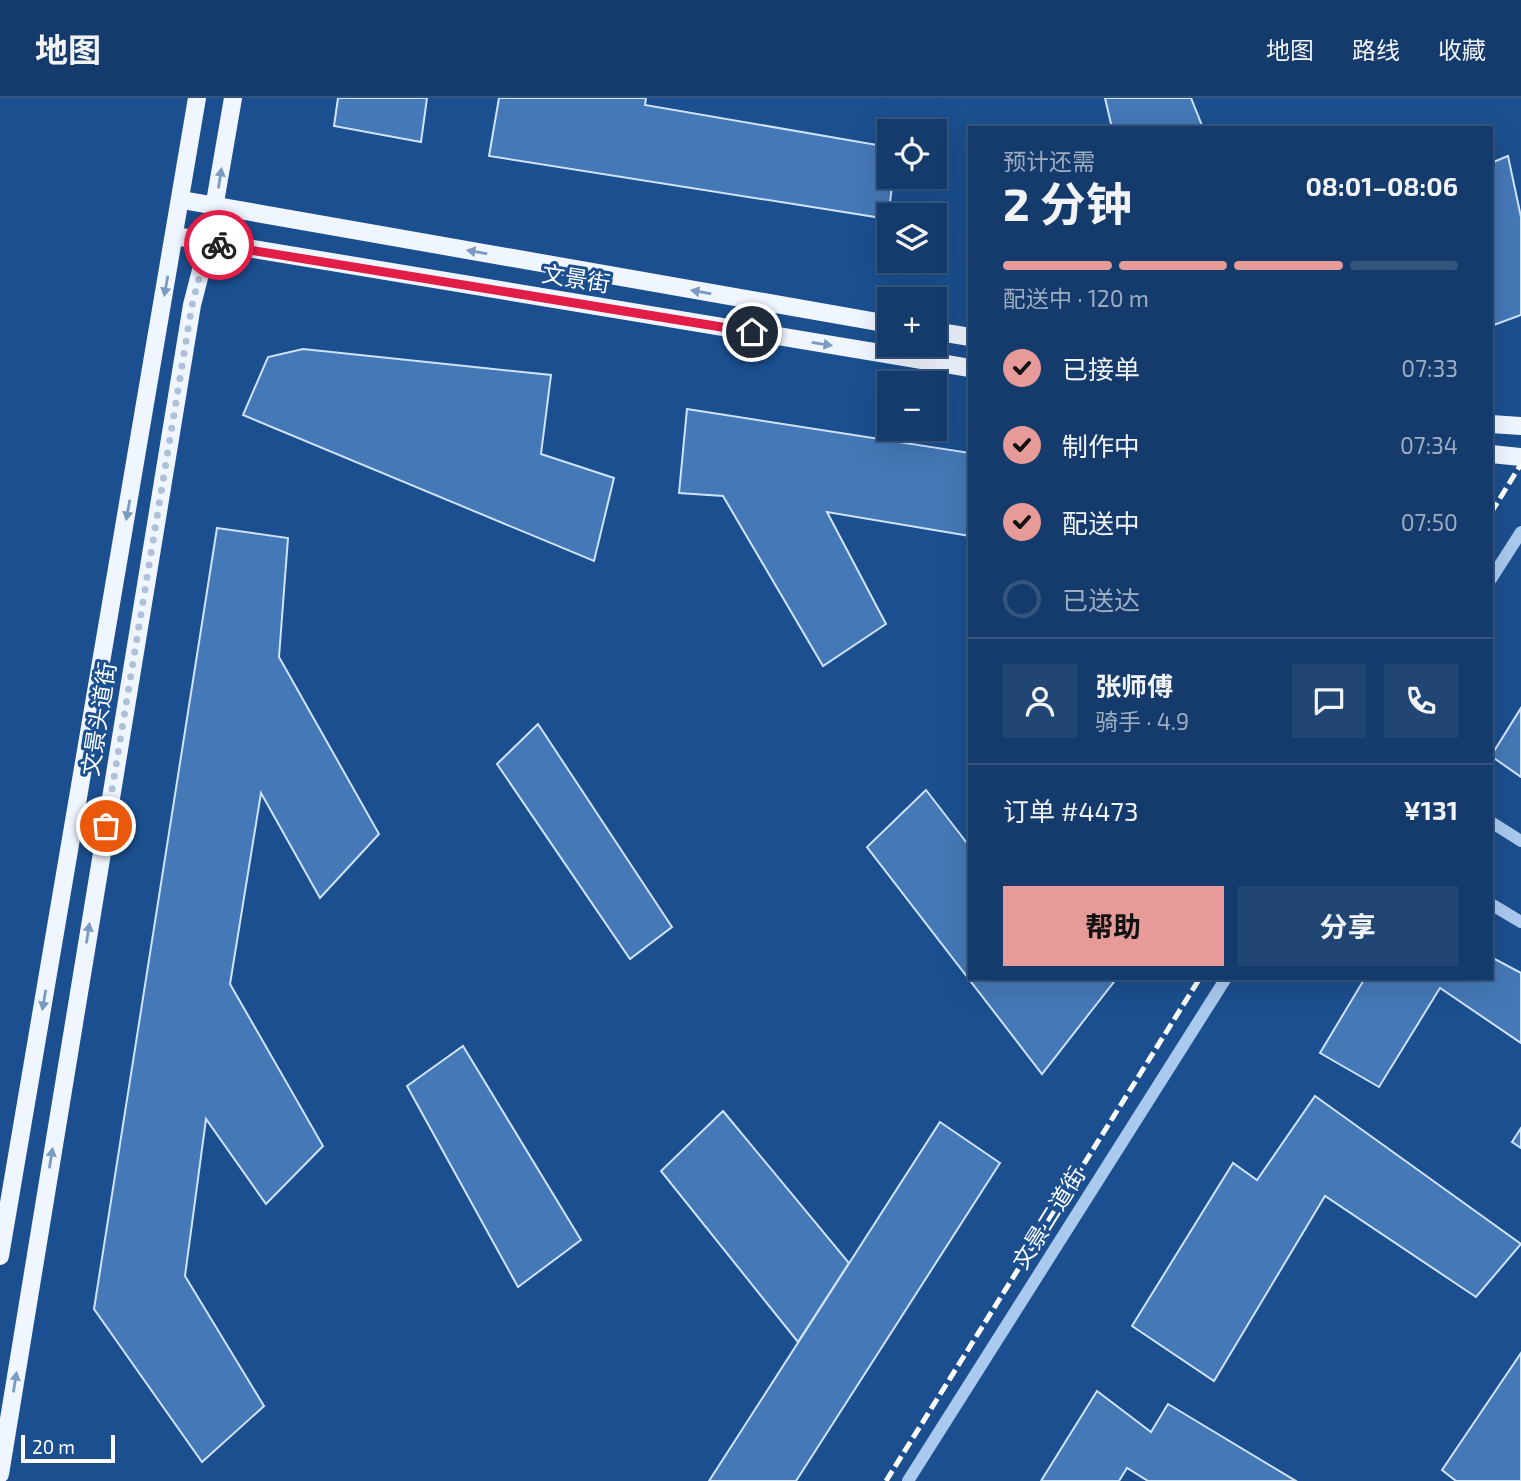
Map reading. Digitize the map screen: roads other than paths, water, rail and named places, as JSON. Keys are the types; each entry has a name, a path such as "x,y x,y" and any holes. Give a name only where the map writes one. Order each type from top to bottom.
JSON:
{"main road":[{"name":"文景头道街","path":"0,1256 182,200 197,98"},
{"name":"文景头道街","path":"0,1474 192,305 208,243 233,98"},
{"name":"文景街","path":"182,200 877,322"},
{"name":"文景街","path":"174,236 968,368"},
{"path":"947,333 968,337"},
{"path":"1493,424 1521,426"},
{"path":"1493,454 1521,457"}],"street":[{"path":"1493,576 1521,532"},
{"path":"1493,823 1521,841"},
{"path":"1493,905 1521,922"},
{"name":"文景二道街","path":"908,1481 1225,980"}],"railway":[{"path":"1493,510 1521,464"},
{"path":"886,1481 1199,980"}]}
